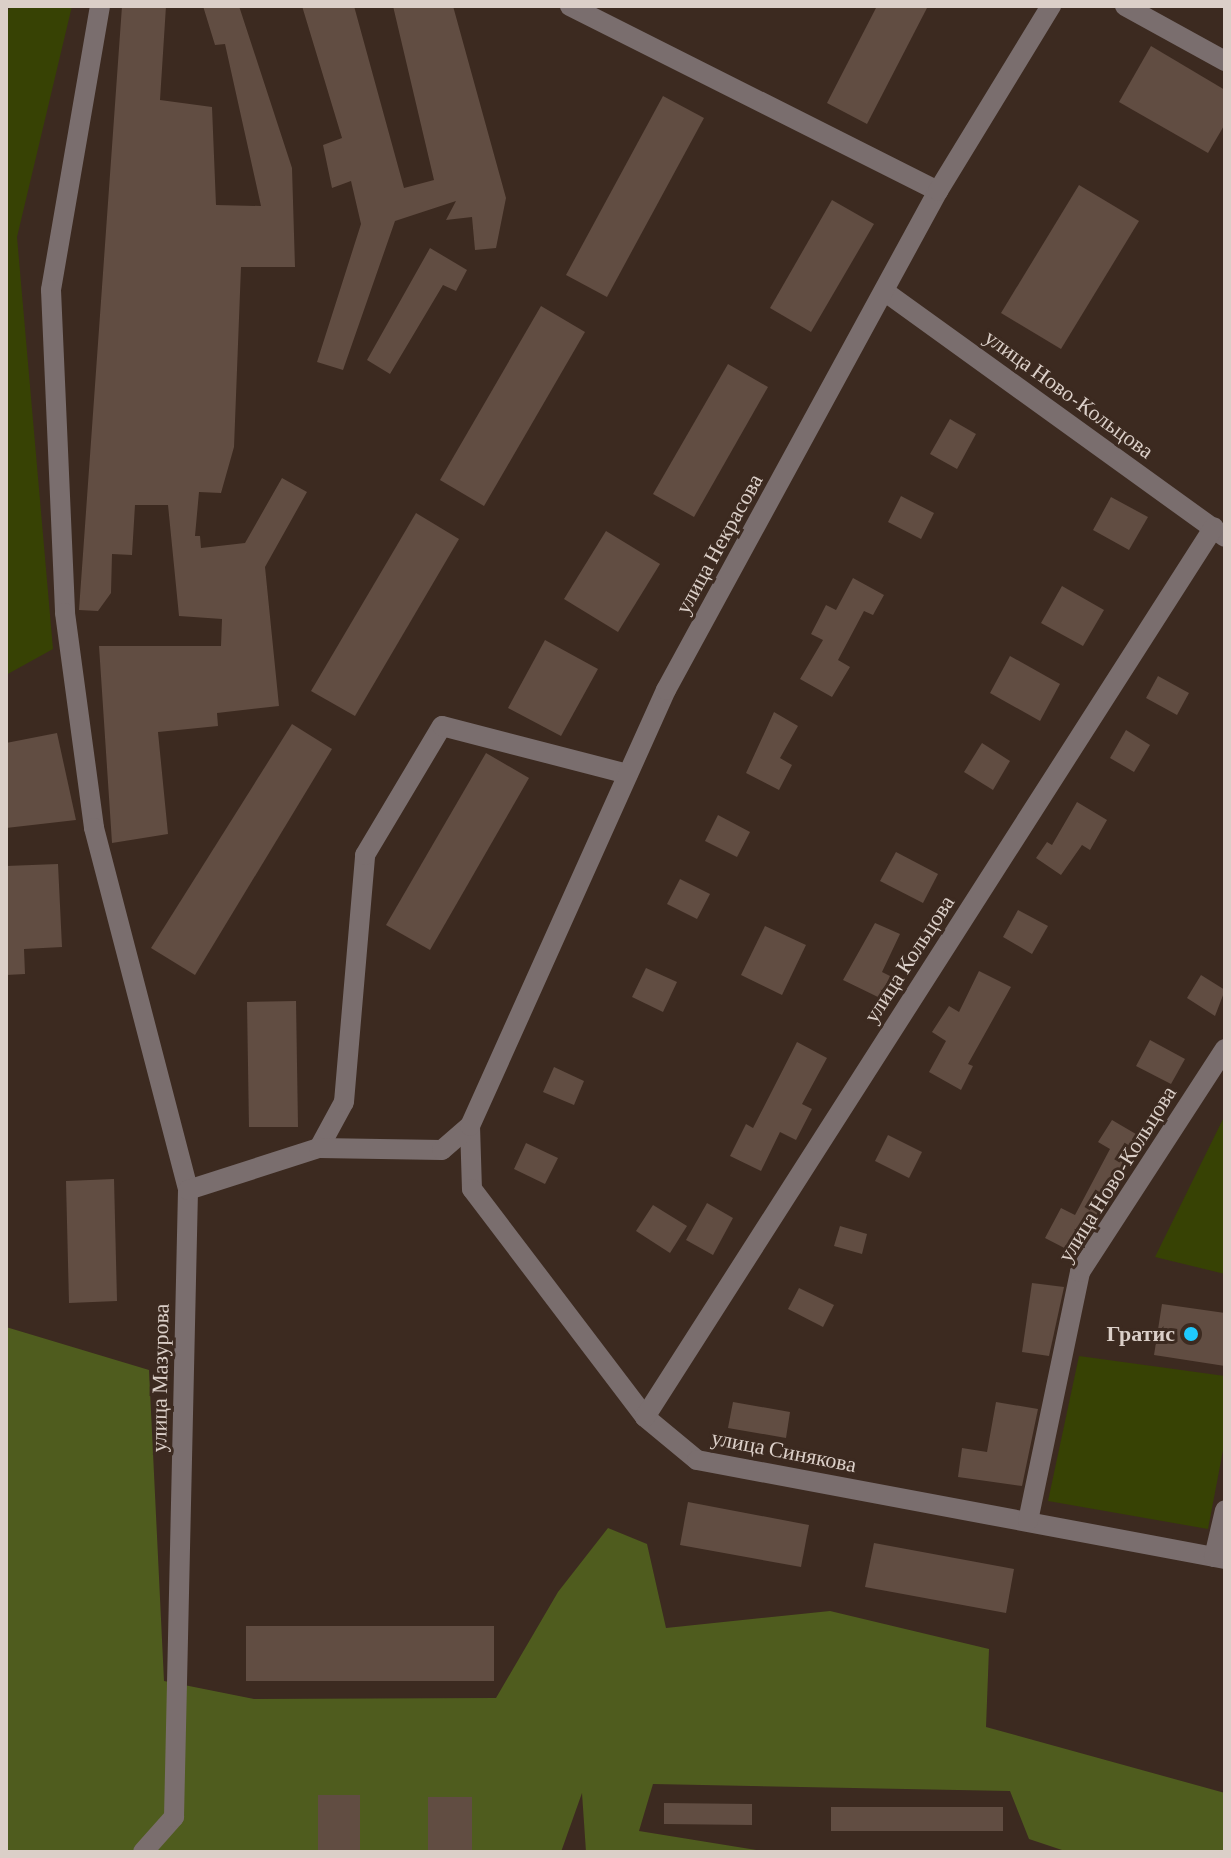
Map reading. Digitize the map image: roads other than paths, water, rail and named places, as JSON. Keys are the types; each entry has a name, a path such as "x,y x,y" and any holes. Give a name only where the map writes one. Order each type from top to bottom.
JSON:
{"street":[{"name":"улица Мазурова","path":"100,6 51,290 65,613 94,828 188,1190 174,1817 143,1852"},
{"path":"570,6 938,191"},
{"name":"улица Некрасова","path":"470,1126 666,690 938,191 1051,6"},
{"path":"1125,6 1225,61"},
{"name":"улица Ново-Кольцова","path":"884,291 1219,532"},
{"name":"улица Кольцова","path":"645,1417 1219,532"},
{"path":"319,1148 344,1102 365,855 442,726 628,774"},
{"name":"улица Ново-Кольцова","path":"1028,1521 1080,1272 1225,1049"},
{"path":"188,1190 319,1148 442,1150 470,1126"},
{"name":"улица Синякова","path":"470,1126 472,1189 645,1417 697,1460 1219,1558"},
{"path":"1219,1558 1225,1510"}],"place":[{"name":"Гратис","path":"1191,1334"}]}
